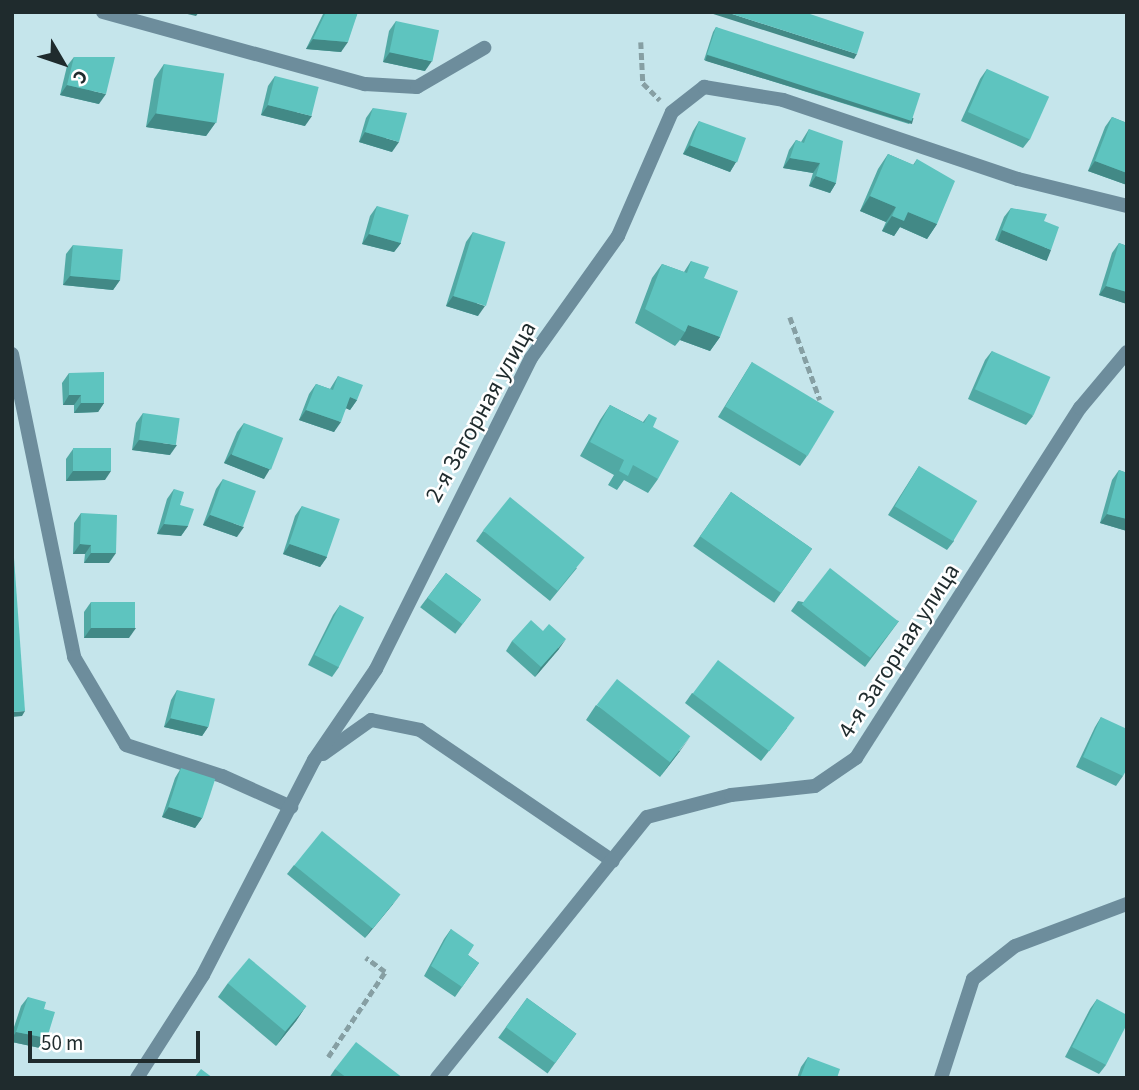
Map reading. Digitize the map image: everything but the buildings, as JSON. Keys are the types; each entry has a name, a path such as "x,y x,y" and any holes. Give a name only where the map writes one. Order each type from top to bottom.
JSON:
{"street":[{"path":"103,12 365,84 416,87 484,48"},
{"path":"672,112 704,87 783,100 1018,179 1127,206"},
{"name":"2-я Загорная улица","path":"137,1078 203,975 314,760 376,669 531,358 618,236 672,112"},
{"name":"4-я Загорная улица","path":"437,1078 647,817 731,795 815,786 856,758 1080,408 1127,352"},
{"path":"12,354 74,657 126,745 222,776 291,807"},
{"path":"314,760 371,719 420,730 613,861"},
{"path":"941,1078 973,978 1015,946 1127,904"}],"path":[{"path":"641,42 643,83 672,112"},
{"path":"790,317 820,400"},
{"path":"328,1057 385,972 366,958"}]}
